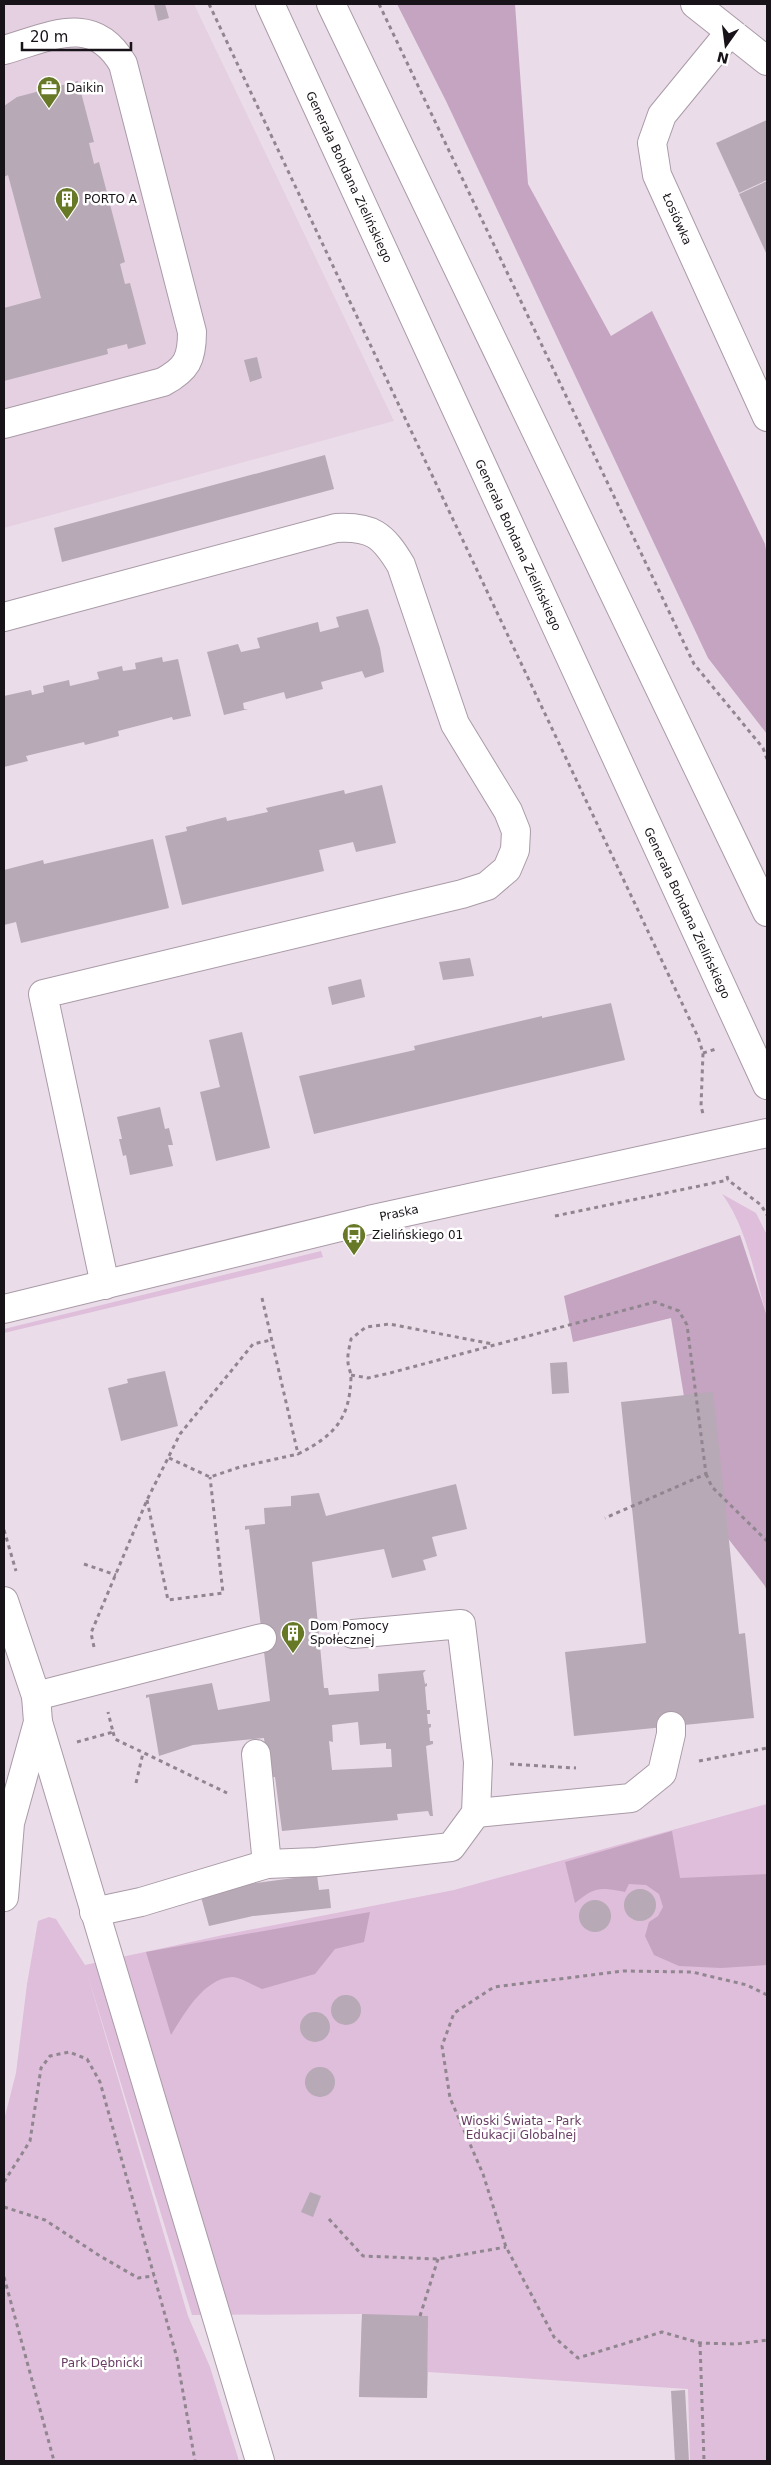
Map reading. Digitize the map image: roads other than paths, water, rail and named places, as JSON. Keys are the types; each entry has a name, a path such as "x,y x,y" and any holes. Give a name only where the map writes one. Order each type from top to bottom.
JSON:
{"main road":[{"name":"Generała Bohdana Zielińskiego","path":"270,4 767,1085"},
{"path":"331,4 767,912"},
{"path":"695,4 767,61"},
{"path":"4,50 70,32 86,33 102,38 115,50 125,73 192,332 192,347 188,361 178,374 163,382 4,424"},
{"name":"Łosiówka","path":"730,32 662,114 652,143 657,175 767,417"},
{"path":"4,618 336,528 356,527 375,532 391,548 401,565 455,724 508,811 516,831 515,850 507,870 487,886 453,896 43,994 105,1285"},
{"name":"Praska","path":"4,1308 369,1220 767,1134"},
{"path":"4,1601 37,1709 94,1912 260,2461"},
{"path":"94,1912 140,1902 266,1864 317,1862 451,1847 476,1813 478,1762 461,1624 353,1634"},
{"path":"37,1709 101,1679 262,1638"},
{"path":"4,1897 10,1823 37,1709"},
{"path":"476,1813 631,1798 662,1773 671,1734 671,1726"},
{"path":"256,1754 266,1864"}],"place":[{"name":"Daikin","path":"49,109"},
{"name":"PORTO A","path":"67,220"},
{"name":"Zielińskiego 01","path":"354,1256"},
{"name":"Dom Pomocy Społecznej","path":"293,1654"}],"park label":[{"name":"Wioski Świata - Park Edukacji Globalnej","path":"521,2128"},
{"name":"Park Dębnicki","path":"102,2363"}]}
